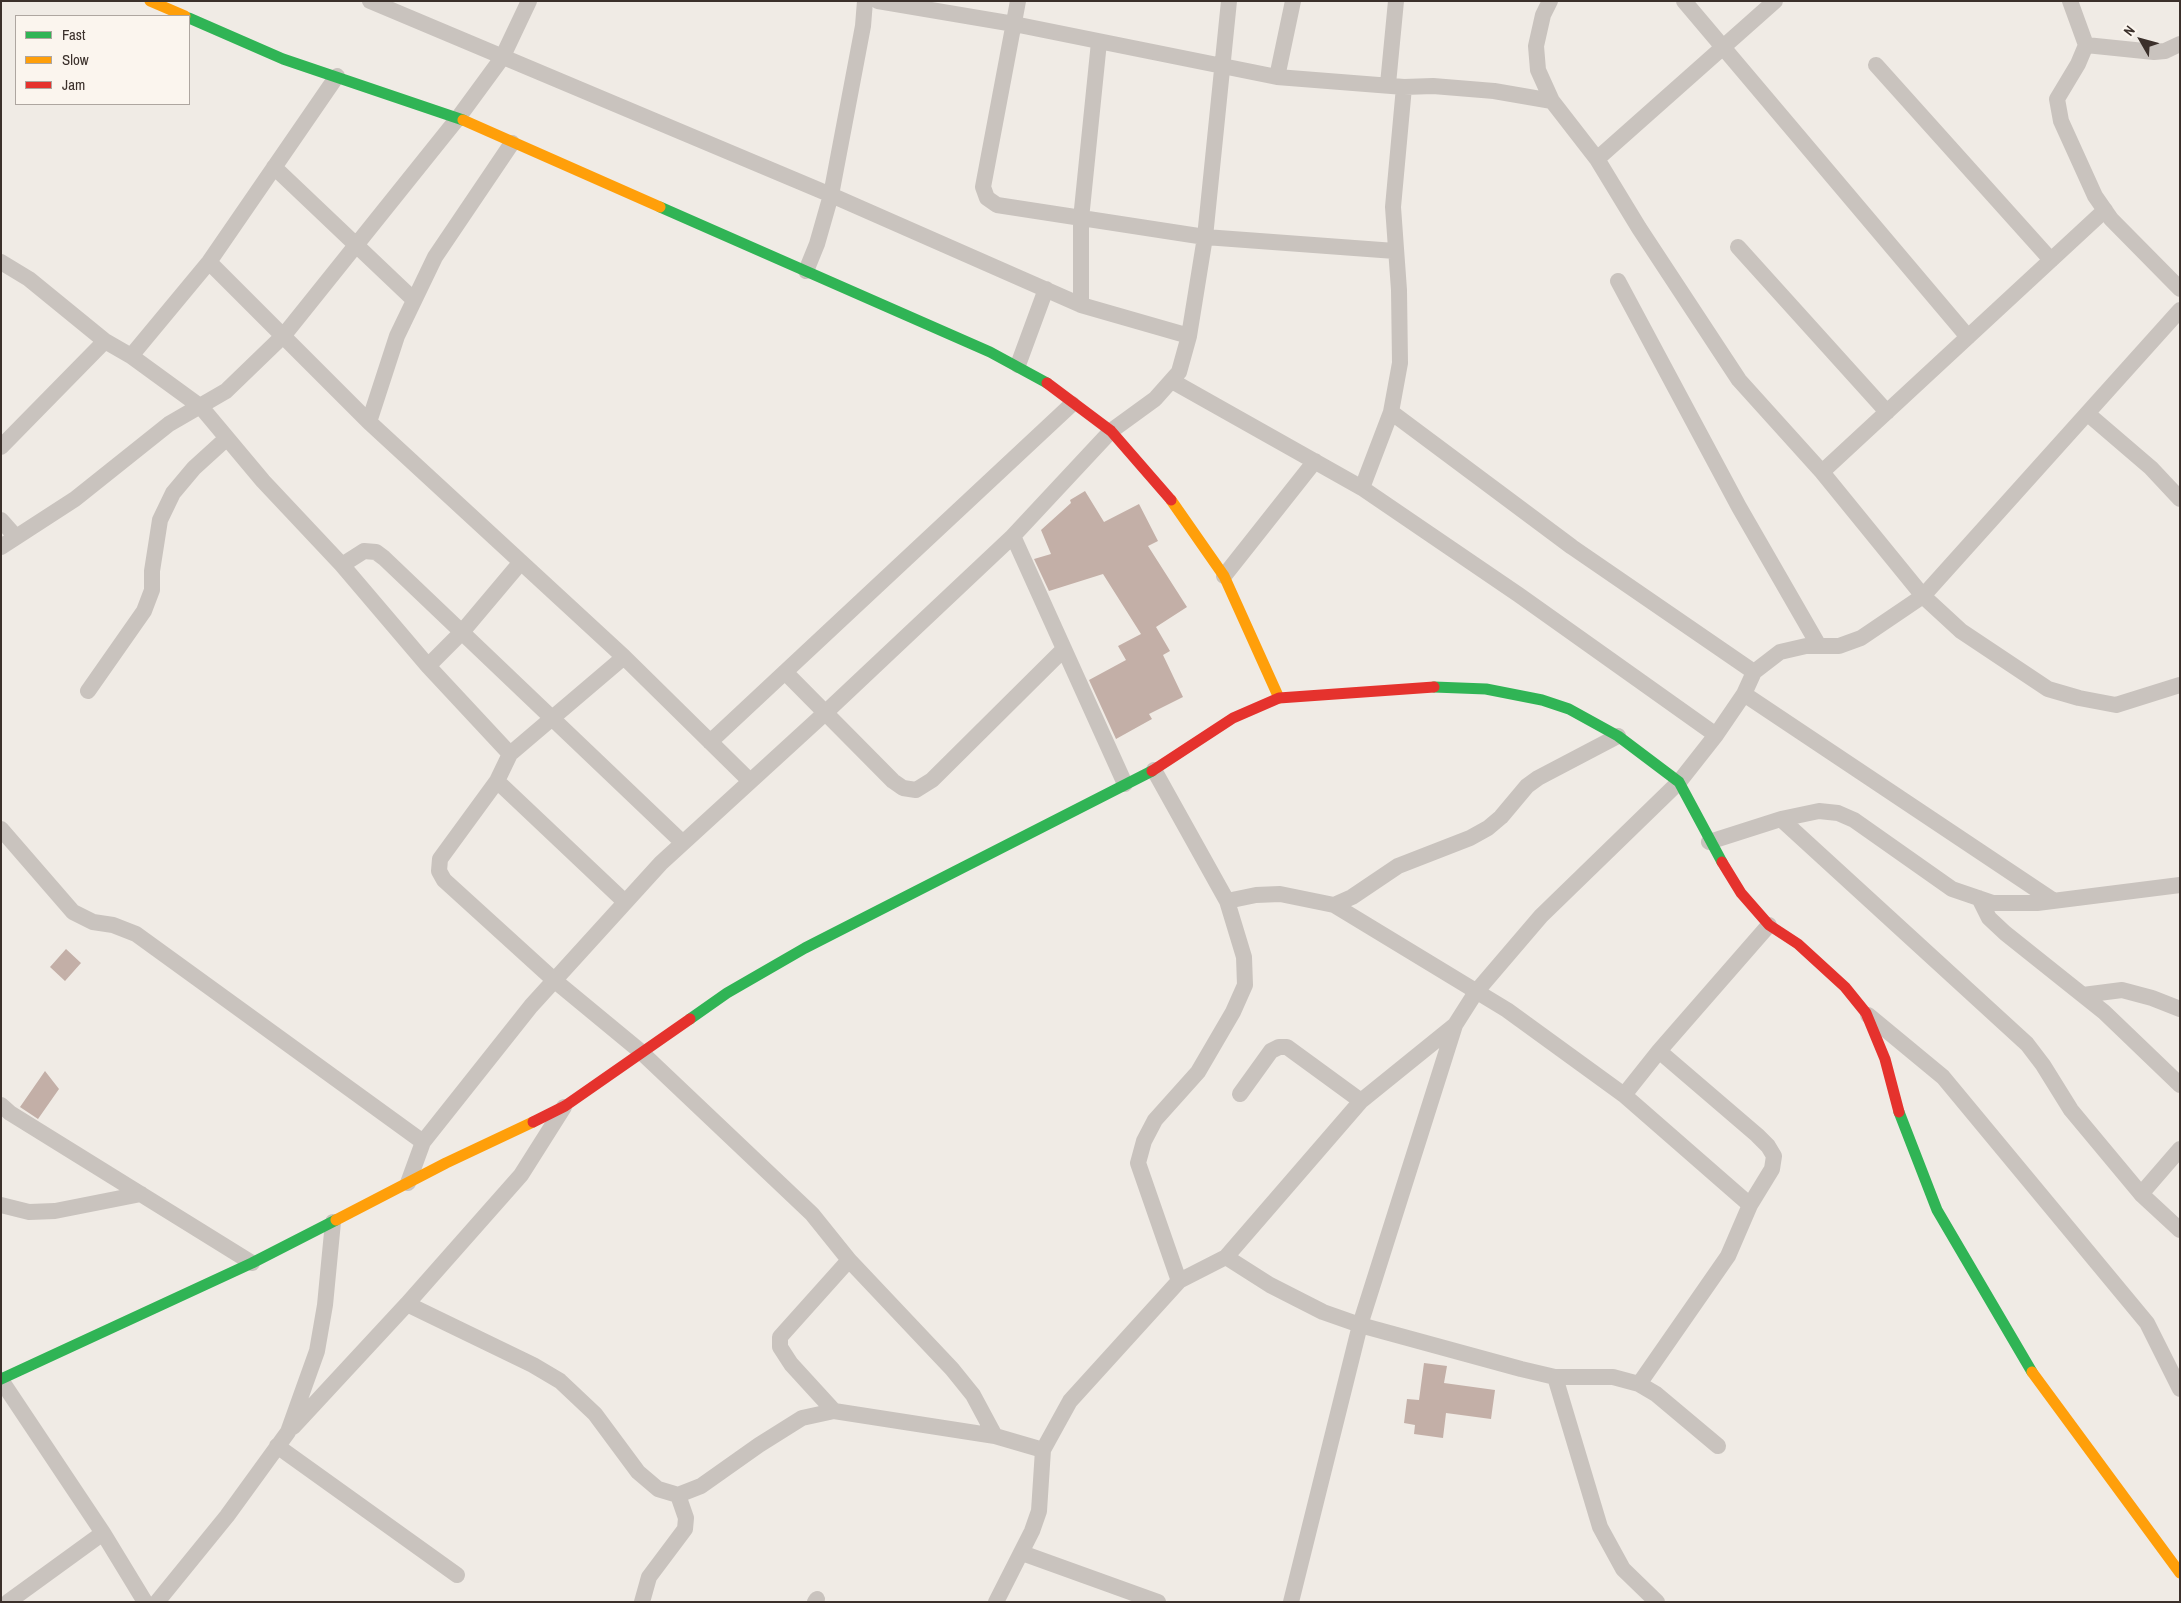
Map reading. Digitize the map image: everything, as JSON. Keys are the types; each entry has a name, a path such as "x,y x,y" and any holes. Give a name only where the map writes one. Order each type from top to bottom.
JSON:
{"street":[{"path":"150,1 183,15"},
{"path":"370,1 831,195 1082,304 1189,336"},
{"path":"1,547 74,499 169,424 226,391 284,335 458,118 502,58 528,1"},
{"path":"806,271 817,244 831,195 863,26 865,1"},
{"path":"878,1 1014,24 1278,77 1388,84 1404,87 1432,86 1494,91 1552,101"},
{"path":"1018,1 983,187 987,198 997,205 1205,238 1395,251"},
{"path":"408,1183 423,1142 531,1006 661,862 825,713 1013,536 1111,431 1155,399 1179,372 1189,336 1205,238 1229,1"},
{"path":"1278,77 1293,1"},
{"path":"1388,84 1396,1"},
{"path":"1550,1 1543,16 1536,46 1538,70 1552,101 1597,159 1639,228 1739,380 1822,472 1923,596 1960,631 2048,688 2079,698 2116,705 2180,685"},
{"path":"1684,1 1968,337"},
{"path":"1597,159 1775,1"},
{"path":"2070,1 2086,45 2078,64 2057,99 2061,120 2095,196 2105,210 2180,289"},
{"path":"190,18 283,59 458,118 1018,365 1052,386 1072,404 1111,431 1164,490 1224,576 1279,698"},
{"path":"1082,304 1081,219 1099,42"},
{"path":"2086,45 2154,52 2165,51 2180,44"},
{"path":"1876,65 2052,260"},
{"path":"131,356 209,262 336,76"},
{"path":"1362,488 1391,412 1400,363 1400,290 1395,251 1393,207 1404,87"},
{"path":"369,422 397,336 435,257 512,143"},
{"path":"274,167 414,300"},
{"path":"1822,472 2105,210"},
{"path":"1738,247 1887,412"},
{"path":"1,262 29,279 105,341 131,356 201,407 263,482 342,565 428,666 510,754"},
{"path":"209,262 369,422 624,658 750,781"},
{"path":"1618,281 1739,507 1819,646"},
{"path":"1018,365 1046,289"},
{"path":"1291,1602 1360,1325 1455,1025 1476,992 1541,916 1679,782 1716,735 1744,694 1754,672 1780,652 1806,646 1839,646 1861,638 1923,596 2180,310"},
{"path":"1,447 105,341"},
{"path":"1172,381 1362,488 1519,595 1716,735"},
{"path":"710,742 1072,404"},
{"path":"1391,412 1572,547 1754,672"},
{"path":"2088,414 2151,468 2180,499"},
{"path":"88,691 144,611 152,590 152,571 160,520 173,493 194,468 228,438"},
{"path":"1224,576 1315,461"},
{"path":"1,520 16,537"},
{"path":"1013,536 1125,784"},
{"path":"342,565 364,551 376,552 683,843"},
{"path":"428,666 462,632 521,562"},
{"path":"785,672 893,781 903,788 916,790 932,780 1064,649"},
{"path":"624,658 510,754 497,781 440,859 440,871 444,880 554,980 640,1051 812,1214 849,1260 952,1369 973,1395 995,1436"},
{"path":"145,1602 103,1533 1,1380 252,1262 565,1106 596,1086 640,1051 727,994 805,948 1154,770 1234,718 1279,698 1443,686 1486,689 1542,700 1569,709 1618,736 1679,782 1709,842 1741,893 1769,925 1798,944 1845,987 1866,1013 1926,1061 1956,1092 2147,1322 2180,1389"},
{"path":"1744,694 2054,901"},
{"path":"1334,905 1352,897 1398,866 1470,838 1488,828 1502,817 1527,786 1538,778 1618,736"},
{"path":"1154,770 1227,901 1244,957 1245,985 1233,1012 1198,1072 1155,1120 1144,1141 1138,1163 1179,1281"},
{"path":"497,781 625,902"},
{"path":"1709,842 1781,819 1819,811 1838,813 1854,820 1952,889 1993,903 2054,901 2180,885"},
{"path":"1781,819 2026,1044 2043,1065 2071,1110 2141,1194 2180,1230"},
{"path":"1,829 73,912 93,922 113,925 136,934 423,1142"},
{"path":"1227,901 1256,895 1280,894 1334,905 1507,1010 1624,1095 1750,1206"},
{"path":"1979,898 1989,918 2005,933 2083,995 2180,1084"},
{"path":"1624,1095 1659,1051 1769,925"},
{"path":"2083,995 2122,990 2152,998 2180,1009"},
{"path":"1866,1013 1885,1059 1902,1122 1937,1210 2031,1371 2180,1573"},
{"path":"996,1602 1022,1553 1039,1511 1043,1450 1070,1401 1179,1281 1226,1257 1362,1101 1455,1025"},
{"path":"1240,1094 1271,1051 1278,1047 1287,1047 1362,1101"},
{"path":"1639,1384 1728,1256 1750,1206 1772,1169 1774,1156 1768,1146 1659,1051"},
{"path":"1,1105 10,1113 252,1262"},
{"path":"157,1602 227,1516 288,1432 407,1304 521,1175 565,1106"},
{"path":"2141,1194 2180,1149"},
{"path":"1,1205 29,1212 55,1211 141,1194"},
{"path":"288,1432 317,1351 325,1305 332,1222"},
{"path":"1226,1257 1270,1285 1322,1312 1360,1325 1521,1370 1555,1376 1613,1377 1639,1384 1656,1394 1718,1446"},
{"path":"834,1411 792,1364 780,1347 780,1337 849,1260"},
{"path":"407,1304 533,1365 560,1381 595,1414 638,1472 658,1489 678,1495 701,1486 759,1445 802,1418 834,1411 995,1436 1043,1450"},
{"path":"1555,1376 1600,1528 1623,1569 1657,1602"},
{"path":"277,1446 457,1575"},
{"path":"642,1602 649,1578 685,1529 686,1518 678,1495"},
{"path":"8,1602 103,1533"},
{"path":"1022,1553 1158,1602"}],"building":[{"path":"1085,491 1104,522 1139,504 1158,541 1148,546 1187,607 1156,627 1170,651 1163,655 1183,697 1149,714 1152,719 1116,739 1089,680 1126,660 1118,646 1141,634 1103,574 1049,591 1034,559 1051,554 1041,530 1071,503 1070,500"},
{"path":"66,949 81,963 65,981 50,967"},
{"path":"45,1071 59,1089 38,1119 20,1107"},
{"path":"1424,1363 1447,1366 1444,1383 1495,1390 1491,1419 1446,1413 1443,1438 1414,1434 1415,1425 1404,1423 1407,1399 1419,1400"}],"traffic: fast":[{"path":"190,18 283,59 463,120"},
{"path":"660,207 990,352 1047,383"},
{"path":"1434,687 1486,689 1542,700 1569,709 1618,736 1679,782 1722,862"},
{"path":"690,1019 727,993 805,948 1152,771"},
{"path":"1899,1112 1937,1210 2032,1372"},
{"path":"1,1379 252,1263 336,1220"}],"traffic: slow":[{"path":"150,1 183,15"},
{"path":"463,120 660,207"},
{"path":"1171,500 1224,576 1279,698"},
{"path":"336,1220 446,1163 533,1122"},
{"path":"2032,1372 2180,1573"}],"traffic: jam":[{"path":"1047,383 1111,431 1171,500"},
{"path":"1152,771 1233,718 1279,698 1434,687"},
{"path":"1722,862 1741,893 1769,925 1798,944 1845,987 1866,1013 1885,1059 1899,1112"},
{"path":"533,1122 565,1106 690,1019"}]}
